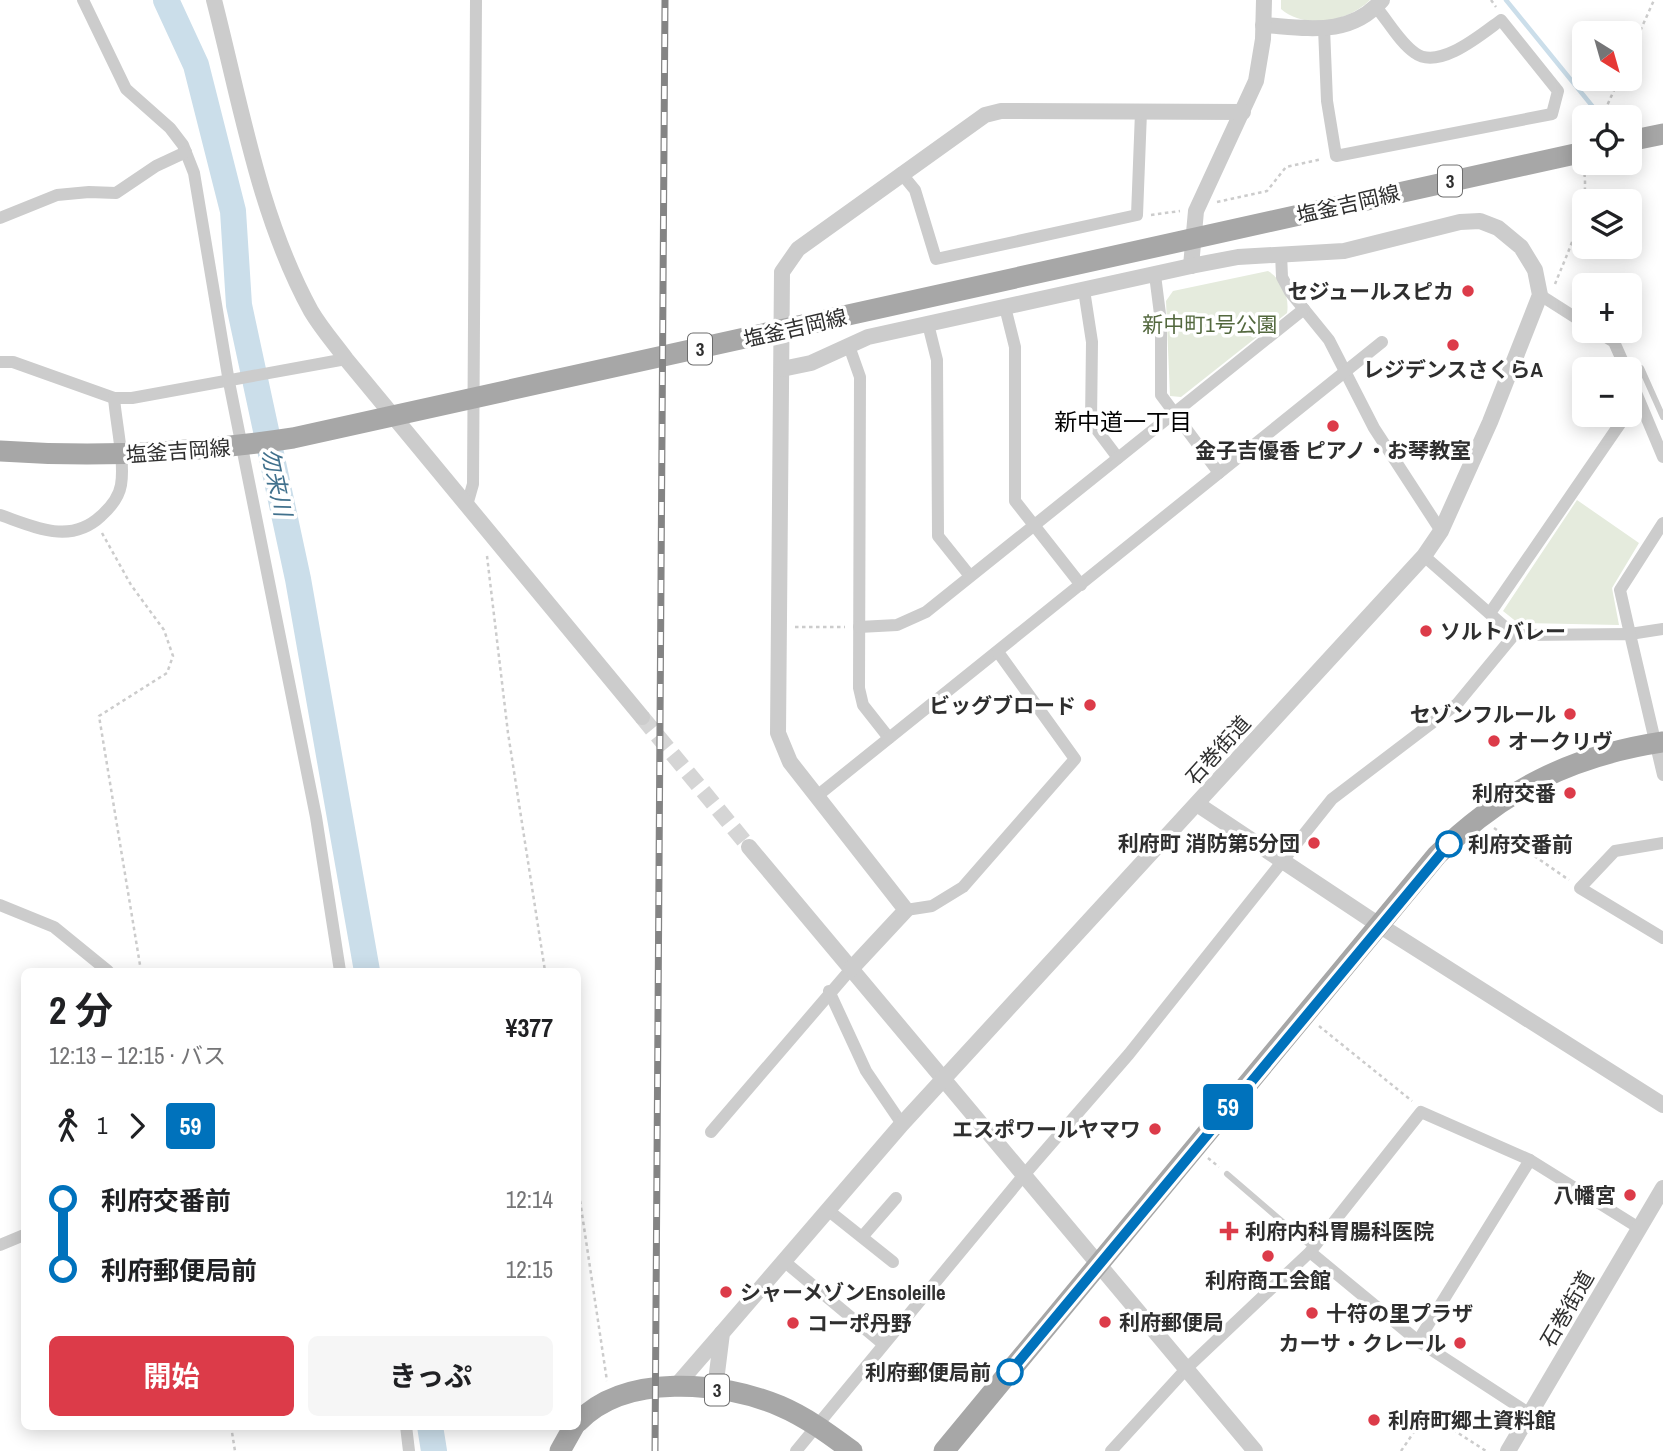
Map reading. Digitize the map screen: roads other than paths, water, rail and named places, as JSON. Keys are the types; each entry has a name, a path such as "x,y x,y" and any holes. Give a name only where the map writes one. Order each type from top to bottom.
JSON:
{"main road":[{"path":"1642,138 1663,134"},
{"name":"塩釜吉岡線","path":"0,451 78,457 182,452 307,435 1317,211 1572,163"},
{"path":"944,1451 1437,855 1472,821 1514,792 1573,762 1660,743"},
{"name":"3","path":"581,1419 591,1408 622,1392 676,1386 715,1389 778,1405 817,1426 852,1451"},
{"path":"560,1451 572,1430"}],"street":[{"path":"83,0 126,89 170,128 186,152 194,173 231,382 316,817 340,968"},
{"path":"214,0 265,202 288,265 313,314 346,359 642,717"},
{"path":"467,505 473,484 476,0"},
{"path":"1191,267 1197,208 1256,81 1264,0"},
{"path":"1263,25 1324,28 1358,21 1379,4 1415,54 1428,58 1456,51 1501,19 1558,91 1552,114 1336,156 1327,101 1324,28"},
{"path":"906,910 790,762 778,733 781,283 788,261 798,249 985,115 1000,111 1243,112"},
{"path":"901,173 915,190 936,259 1137,215 1141,112"},
{"path":"0,218 57,195 116,193 156,166 186,152"},
{"path":"782,369 811,363 868,337 1005,307 1238,257 1281,253 1312,255 1344,251 1460,222 1480,221 1498,228 1521,247 1535,270 1544,298 1572,316"},
{"path":"1281,253 1282,277 1329,340 1374,428 1441,531"},
{"path":"1155,275 1161,322 1161,395 1219,473"},
{"path":"1084,290 1092,342 1091,422 1118,458"},
{"name":"石巻街道","path":"1544,298 1441,531 1424,556 1197,804 1281,862 1663,1105"},
{"path":"1005,307 1015,347 1014,501 1081,585"},
{"path":"859,627 910,621 1034,526 1304,309"},
{"path":"928,324 937,360 938,536 970,576"},
{"path":"817,796 1382,342"},
{"path":"849,346 860,377 859,688 863,705 889,738"},
{"path":"0,362 13,362 114,398 162,396 346,359"},
{"path":"0,515 48,532 68,532 95,522 117,497 122,484 114,398"},
{"path":"1642,407 1663,457"},
{"path":"1490,613 1618,427"},
{"path":"1663,523 1620,590 1660,743 1663,775"},
{"path":"1424,556 1514,635 1630,634 1663,629"},
{"path":"796,1451 1024,1175 1129,1054 1332,799 1457,704 1514,635"},
{"path":"711,1132 829,991 906,910 932,906 963,887 1075,759 998,652"},
{"path":"676,1386 902,1124 1197,804"},
{"path":"1663,843 1615,851 1580,888 1663,939"},
{"path":"749,847 1255,1451"},
{"path":"0,905 54,927 104,968"},
{"path":"829,991 866,1072 902,1124"},
{"path":"1111,1451 1187,1368 1311,1250 1421,1112 1530,1160 1639,1228"},
{"path":"1418,1341 1530,1160"},
{"name":"石巻街道","path":"1508,1451 1663,1188"},
{"path":"862,1237 897,1198"},
{"path":"829,1210 893,1262"},
{"path":"0,1245 21,1236"},
{"path":"1311,1250 1418,1341 1530,1414"},
{"path":"785,1262 883,1344"},
{"path":"715,1389 722,1333"},
{"path":"406,1430 409,1451"}],"lane":[{"path":"1642,368 1663,417"},
{"path":"1227,1174 1311,1250"}],"waterway":[{"name":"勿来川","path":"166,0 196,65 233,211 239,305 298,579 366,968"},
{"path":"1506,0 1591,105"},
{"name":"勿来川","path":"431,1430 434,1451"}],"tunnel":[{"path":"642,717 749,847"}],"railway":[{"path":"655,1451 665,0"}],"place":[{"name":"セジュールスピカ","path":"1468,291"},
{"name":"レジデンスさくらA","path":"1453,345"},
{"name":"金子吉優香 ピアノ・お琴教室","path":"1333,426"},
{"name":"ソルトバレー","path":"1426,631"},
{"name":"ビッグブロード","path":"1090,705"},
{"name":"セゾンフルール","path":"1570,714"},
{"name":"オークリヴ","path":"1494,741"},
{"name":"利府交番","path":"1570,793"},
{"name":"利府町 消防第5分団","path":"1314,843"},
{"name":"利府交番前","path":"1449,844"},
{"name":"エスポワールヤマワ","path":"1155,1129"},
{"name":"八幡宮","path":"1630,1195"},
{"name":"利府内科胃腸科医院","path":"1229,1231"},
{"name":"利府商工会館","path":"1268,1256"},
{"name":"シャーメゾンEnsoleille","path":"726,1292"},
{"name":"十符の里プラザ","path":"1312,1313"},
{"name":"利府郵便局","path":"1105,1322"},
{"name":"コーポ丹野","path":"793,1323"},
{"name":"カーサ・クレール","path":"1460,1343"},
{"name":"利府郵便局前","path":"1010,1372"},
{"name":"利府町郷土資料館","path":"1374,1420"}],"district":[{"name":"新中道一丁目","path":"1123,421"}],"park label":[{"name":"新中町1号公園","path":"1210,324"}]}
